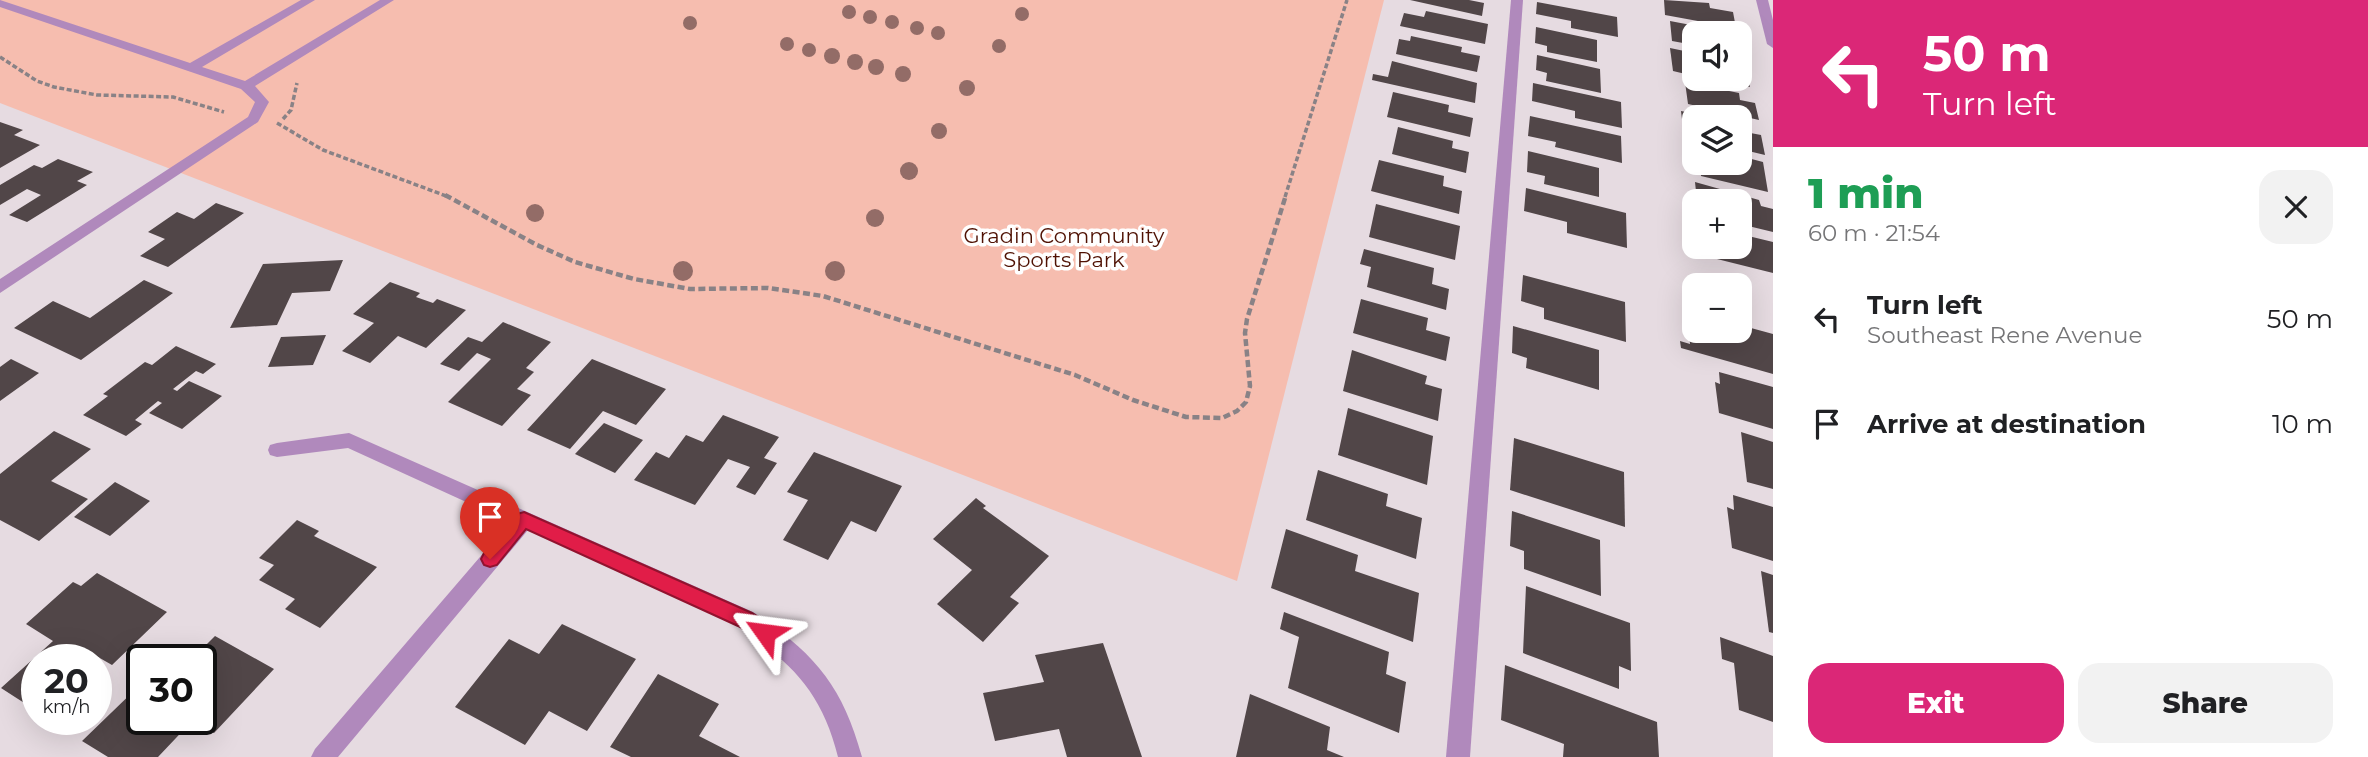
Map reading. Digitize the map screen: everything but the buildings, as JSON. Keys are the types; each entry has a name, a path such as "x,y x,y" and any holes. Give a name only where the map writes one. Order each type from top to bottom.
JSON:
{"street":[{"path":"192,67 309,0"},
{"path":"246,86 388,0"},
{"path":"1458,757 1517,0"},
{"path":"1762,0 1773,44"},
{"path":"0,3 246,86 253,90 262,102 253,119 1,286"},
{"path":"277,450 349,440 745,620 785,646 820,685 845,733 850,757"},
{"path":"323,757 524,520"}],"path":[{"path":"0,57 37,81 54,88 89,94 173,97 253,119 279,123 323,150 419,184 480,212 556,254 600,270 690,289 768,288 823,296 1065,372 1158,409 1201,419 1222,418 1237,411 1246,402 1250,386 1245,333 1247,319 1347,0"}],"green space":[{"name":"Gradin Community Sports Park","path":"0,0 1384,0 1237,581 0,103"}],"route":[{"path":"490,559 524,520 745,620 765,633"}]}
